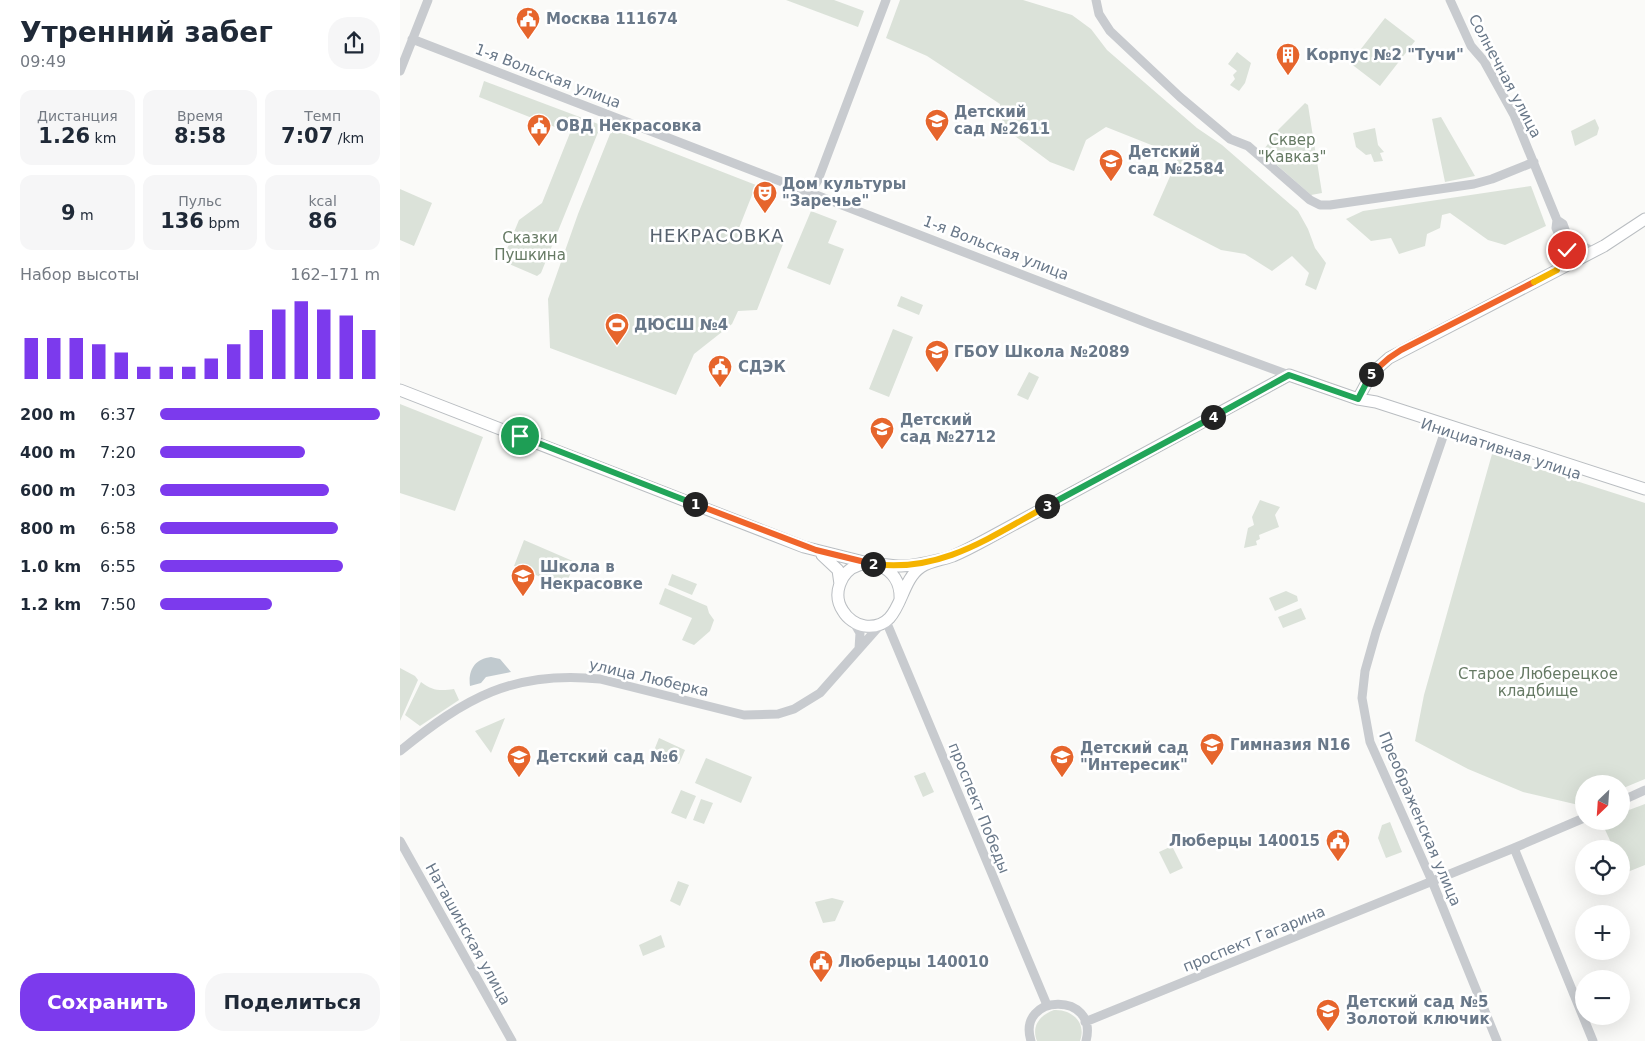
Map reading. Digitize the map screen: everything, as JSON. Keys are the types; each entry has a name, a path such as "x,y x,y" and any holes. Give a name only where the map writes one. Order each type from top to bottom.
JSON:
{"main road":[{"path":"1358,399 1372,373 1389,358 1593,251 1645,219"},
{"name":"Инициативная улица","path":"1289,375 1358,399 1376,402 1645,489"},
{"path":"840,584 846,573 853,567 873,564 913,565 952,556 987,539 1289,375"},
{"path":"400,390 804,546 824,556 834,565 840,575 838,601 841,608 853,621 867,626 884,622 898,607 917,571 938,560"},
{"name":"Инициативная улица","path":"1358,399 1374,409 1645,495"},
{"path":"804,546 887,569 898,583 900,592 898,607"}],"street":[{"path":"400,71 428,0"},
{"path":"811,192 818,180 886,0"},
{"path":"1096,0 1099,14 1110,31 1180,97 1230,139 1248,146 1306,198 1318,204 1330,205 1474,184 1492,179 1534,162"},
{"name":"Солнечная улица","path":"1450,0 1471,46 1484,61 1514,115 1557,220 1556,228 1567,244"},
{"name":"1-я Вольская улица","path":"412,39 1150,324 1289,375"},
{"path":"1567,244 1593,251"},
{"path":"1567,244 1574,261"},
{"path":"1557,270 1567,244"},
{"name":"Преображенская улица","path":"1445,431 1376,632 1365,671 1362,698 1370,742 1432,881 1498,1041"},
{"path":"853,621 860,633 861,641 858,652"},
{"name":"улица Люберка","path":"400,751 458,707 490,692 530,679 558,676 600,679 744,715 778,714 794,709 820,693 884,622"},
{"name":"проспект Победы","path":"884,622 1047,1005"},
{"path":"1630,797 1645,790"},
{"name":"проспект Гагарина","path":"1086,1022 1575,822"},
{"name":"Наташинская улица","path":"400,841 512,1041"},
{"path":"1514,848 1593,1041"},
{"path":"1031,1041 1030,1027 1033,1018 1047,1005 1058,1003 1070,1005 1079,1012 1086,1022 1086,1041"}],"green space":[{"path":"786,0 834,0 864,11 858,27"},
{"path":"900,0 1023,0 1072,15 1091,29 1107,50 1197,128 1222,145 1298,211 1308,229 1315,248 1326,263 1316,290 1305,285 1309,273 1292,256 1272,271 1245,254 1221,250 1153,215 1179,156 1106,127 1086,140 1074,171 1050,162 1003,127 1000,104 927,56 886,38"},
{"path":"1385,18 1415,41 1380,86 1350,63"},
{"path":"1237,52 1251,63 1245,83 1239,91 1230,85 1235,79 1233,75 1237,71 1228,64"},
{"name":"Сказки Пушкина","path":"484,81 601,125 541,273 537,276 502,261 519,220 542,203 570,133 479,97"},
{"name":"Сквер \"Кавказ\"","path":"1305,103 1308,105 1322,193 1311,195 1262,152 1279,129"},
{"path":"1441,117 1475,176 1445,182 1432,119"},
{"path":"1595,119 1599,128 1597,135 1575,146 1571,131"},
{"path":"1375,128 1378,145 1384,152 1380,153 1383,161 1374,162 1371,154 1366,155 1356,147 1353,133"},
{"path":"612,129 756,185 739,228 764,239 783,244 757,310 738,311 732,324 694,354 676,395 550,348 548,299 578,214"},
{"path":"1531,186 1546,226 1505,245 1488,240 1450,213 1442,215 1440,228 1427,234 1425,246 1399,254 1391,238 1371,241 1346,219 1363,211"},
{"path":"400,189 432,203 414,246 400,240"},
{"path":"811,211 837,221 828,243 844,249 830,285 787,268"},
{"path":"901,296 923,305 919,315 897,306"},
{"path":"893,329 913,337 889,397 869,389"},
{"path":"1029,372 1039,377 1028,400 1017,395"},
{"path":"400,404 483,437 455,511 400,493"},
{"name":"Старое Люберецкое кладбище","path":"1492,454 1645,503 1645,779 1630,785 1630,775 1575,775 1575,804 1523,792 1468,769 1415,741 1424,695"},
{"path":"1260,500 1280,507 1275,515 1279,527 1259,535 1260,539 1256,541 1257,545 1244,548 1248,528 1254,525 1252,517"},
{"path":"524,540 575,562 565,587 514,566"},
{"path":"672,574 697,584 692,595 668,585"},
{"path":"665,588 707,606 714,620 710,631 694,645 682,640 692,618 659,604"},
{"path":"1286,591 1297,596 1298,601 1275,611 1269,598"},
{"path":"1301,608 1306,619 1283,628 1278,617"},
{"path":"400,668 415,676 418,680 400,721"},
{"path":"421,682 437,690 454,689 459,700 420,726 405,715"},
{"path":"505,718 491,753 475,731"},
{"path":"659,738 685,750 679,764 653,753"},
{"path":"706,758 752,777 741,803 695,783"},
{"path":"925,772 934,792 923,797 914,776"},
{"path":"681,790 696,796 686,819 671,813"},
{"path":"701,799 713,803 704,824 693,820"},
{"path":"1645,804 1645,865 1630,871 1630,840 1610,840 1605,830 1630,830 1630,810"},
{"path":"1390,822 1402,852 1386,858 1378,838 1382,825"},
{"path":"1172,846 1183,868 1170,874 1159,852"},
{"path":"678,881 689,885 680,906 670,901"},
{"path":"832,898 844,901 835,921 823,923 815,902"},
{"path":"661,935 665,947 643,956 639,945"},
{"path":"1054,1010 1072,1014 1076,1018 1081,1028 1080,1041 1037,1041 1035,1031 1038,1022"}],"shaded area":[{"path":"491,657 500,659 511,672 486,677 481,683 470,686 470,675 473,667 480,660"}],"place":[{"name":"Москва 111674","path":"528,40"},
{"name":"Корпус №2 \"Тучи\"","path":"1288,76"},
{"name":"Детский сад №2611","path":"937,142"},
{"name":"ОВД Некрасовка","path":"539,147"},
{"name":"Детский сад №2584","path":"1111,182"},
{"name":"Дом культуры \"Заречье\"","path":"765,214"},
{"name":"ДЮСШ №4","path":"617,346"},
{"name":"ГБОУ Школа №2089","path":"937,373"},
{"name":"СДЭК","path":"720,388"},
{"name":"Детский сад №2712","path":"882,450"},
{"name":"Школа в Некрасовке","path":"523,597"},
{"name":"Гимназия N16","path":"1212,766"},
{"name":"Детский сад №6","path":"519,778"},
{"name":"Детский сад \"Интересик\"","path":"1062,778"},
{"name":"Люберцы 140015","path":"1338,862"},
{"name":"Люберцы 140010","path":"821,983"},
{"name":"Детский сад №5 Золотой ключик","path":"1328,1032"}],"district":[{"name":"НЕКРАСОВКА","path":"717,236"}],"route":[{"path":"520,436 827,554 869,563 900,566 913,565 938,560 967,550 1289,375 1358,399 1367,380 1379,365 1415,343 1557,270 1563,246 1567,250"}]}
